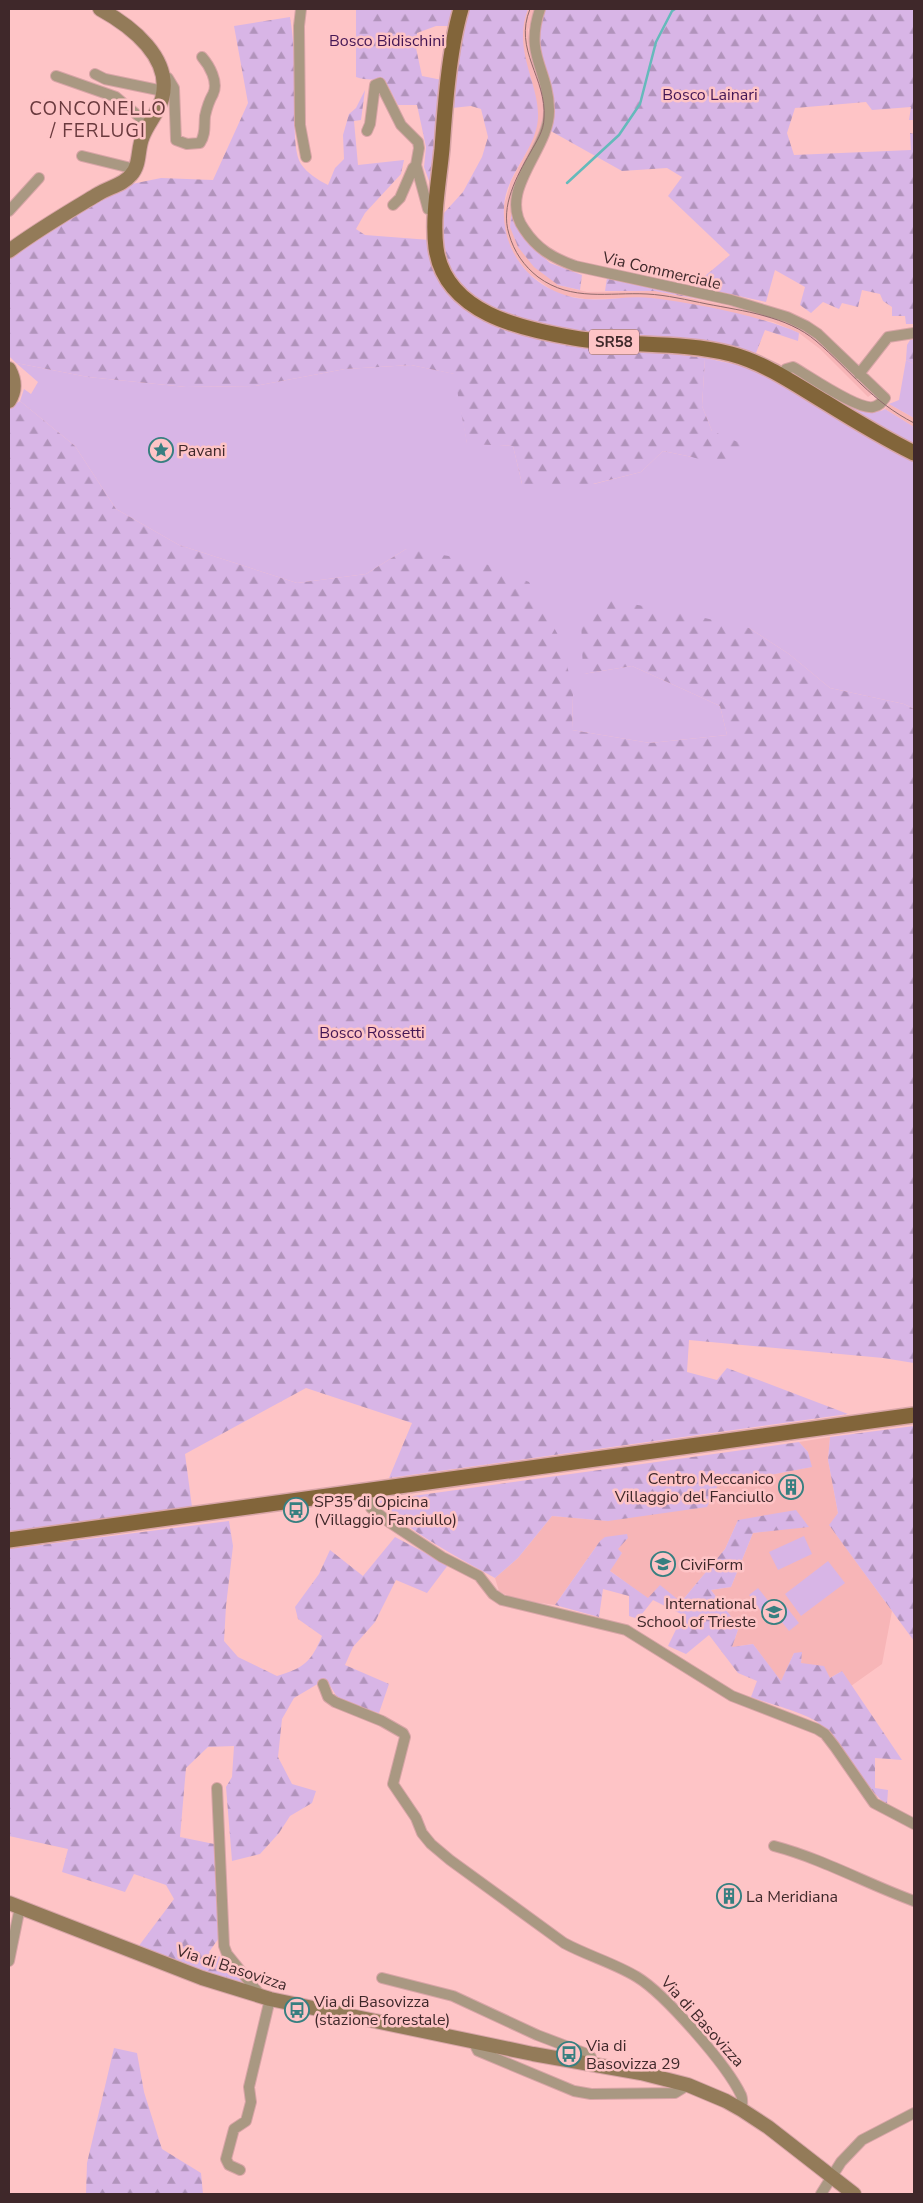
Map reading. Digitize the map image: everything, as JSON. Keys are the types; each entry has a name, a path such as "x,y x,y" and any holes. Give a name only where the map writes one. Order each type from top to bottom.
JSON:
{"main road":[{"path":"9,251 86,201 126,180 135,169 142,138 159,106 163,84 157,61 139,37 118,19 100,9"},
{"name":"SR58","path":"461,9 448,95 436,209 436,248 442,268 460,294 476,307 494,317 529,328 575,338 713,350 746,359 782,376 914,453"},
{"path":"9,369 13,378 14,389 9,400"},
{"path":"9,1540 914,1415"},
{"name":"Via di Basovizza","path":"14,1905 160,1962 265,1998 668,2079 688,2085 726,2101 768,2127 854,2194"}],"street":[{"path":"301,9 299,26 300,125 306,156"},
{"name":"Via Commerciale","path":"540,9 533,41 548,97 549,121 547,131 520,186 516,204 516,214 529,238 552,257 575,266 730,300 787,317 818,334 885,398 876,407 870,408 858,404 793,367 786,370 782,376"},
{"path":"95,74 105,80 163,84 168,78 174,88 176,140 187,144 200,143 204,134 208,99 213,94 214,87 210,67 202,57"},
{"path":"56,76 116,97 149,126"},
{"path":"367,131 370,124 375,85 380,83 398,120 418,142 419,148 416,165 425,193 426,206 428,209 436,209"},
{"path":"82,156 135,169"},
{"path":"393,206 400,198 416,165"},
{"path":"9,211 39,178"},
{"path":"859,374 888,337 914,333"},
{"path":"365,1491 371,1508 388,1522 442,1557 479,1576 493,1594 502,1600 626,1630 732,1696 817,1729 825,1734 874,1803 914,1824"},
{"name":"Via di Basovizza","path":"323,1684 328,1697 335,1702 382,1721 404,1733 405,1737 393,1784 416,1818 422,1833 431,1844 564,1943 580,1952 616,1966 649,1986 706,2046 728,2074 741,2094 742,2110"},
{"path":"217,1788 224,1946 227,1954 265,1998 249,2087 251,2102 246,2121 234,2129 226,2159 229,2166 240,2170"},
{"path":"774,1846 859,1876 914,1902"},
{"path":"9,1961 14,1905"},
{"path":"382,1978 453,1996 537,2035 587,2054 591,2057 592,2064"},
{"path":"473,2040 478,2051 574,2091 591,2094 675,2093 688,2085"},
{"path":"821,2194 842,2162 862,2140 914,2113"}],"shaded area":[{"path":"528,9 536,9 528,30 530,47 545,97 546,123 516,189 510,227 558,285 587,292 655,291 773,315 796,324 817,337 875,392 868,397 820,349 799,333 773,322 651,298 585,299 557,294 528,273 510,250 504,227 504,205 511,181 528,149 526,61 522,42 522,23"},
{"path":"889,404 914,418 914,427 885,409"},
{"name":"CiviForm","path":"830,1437 828,1460 838,1513 830,1526 892,1611 882,1664 851,1686 842,1671 830,1678 801,1663 802,1653 794,1653 781,1682 753,1644 732,1647 739,1627 711,1590 731,1587 753,1533 768,1531 738,1520 725,1549 681,1602 648,1599 609,1570 622,1553 617,1549 627,1538 600,1541 555,1605 513,1599 499,1591 495,1578 518,1558 552,1516 608,1521 718,1485 811,1467 808,1452 799,1442"}],"green space":[{"name":"Bosco Bidischini","path":"356,9 456,9 452,26 436,26 417,33 416,48 422,76 442,80 433,192 424,167 426,147 417,105 398,105 386,82 356,77"},
{"path":"468,9 528,9 523,42 534,87 538,116 533,140 508,187 504,207 508,241 515,256 525,269 551,289 567,296 584,299 644,297 708,307 765,321 799,333 798,341 765,330 756,353 722,344 571,331 500,315 475,299 458,282 449,265 442,238 443,214 463,192 482,157 488,137 481,109 471,106 452,108 461,34"},
{"name":"Bosco Lainari","path":"545,9 914,9 914,120 909,120 911,107 872,110 866,102 795,108 787,133 794,155 911,150 910,133 914,134 914,324 906,324 905,316 892,316 892,307 883,301 880,294 862,290 858,307 842,303 839,309 823,302 811,313 800,305 805,287 775,270 766,302 693,286 730,255 668,196 682,177 667,168 622,171 549,130 538,38"},
{"path":"290,17 294,63 295,139 298,158 303,167 328,185 335,168 344,159 343,135 349,114 356,108 365,90 361,120 354,121 358,165 404,160 401,174 365,213 356,229 365,235 430,240 457,300 474,315 502,327 649,351 705,358 702,406 712,431 745,445 724,467 692,457 663,451 641,472 593,484 522,484 513,446 467,444 454,374 411,365 345,369 255,386 186,387 88,377 16,363 9,356 9,255 122,186 161,178 213,180 248,103 234,26"},
{"path":"512,205 514,223 527,242 550,263 582,275 580,290 558,285 534,267 518,247 510,227"},
{"path":"607,278 708,301 655,291 605,291"},
{"path":"914,339 914,364 906,360 907,345 910,340"},
{"path":"705,358 743,366 792,389 914,459 914,709 904,704 830,688 789,654 749,628 583,674 632,666 720,706 727,735 650,743 572,730 573,695 406,549 366,574 297,583 179,545 116,509 75,446 20,401 24,389 31,394 38,382 16,363 88,377 186,387 255,386 345,369 411,365 455,374 467,443 513,446 522,484 594,484 641,472 663,451 692,457 712,431 702,406"},
{"path":"906,360 914,364 914,418 889,404 899,400"},
{"path":"791,373 838,399 864,410 876,412 885,409 914,427 914,445"},
{"name":"Bosco Rossetti","path":"20,401 75,446 116,509 179,545 297,583 366,574 406,549 479,561 529,582 563,644 573,695 572,730 650,743 727,735 720,706 632,666 583,674 581,618 609,600 678,612 749,628 789,654 830,688 904,704 914,709 914,1363 883,1358 689,1340 687,1372 717,1380 727,1368 848,1414 389,1478 412,1423 306,1388 185,1454 192,1507 9,1532 9,408"},
{"path":"914,1426 914,1641 829,1525 838,1513 828,1460 830,1437"},
{"path":"799,1442 808,1452 812,1467 718,1485 707,1507 608,1521 552,1516 518,1558 495,1578 448,1552 390,1513 377,1501"},
{"path":"796,1510 809,1527 753,1533 731,1587 711,1590 739,1627 732,1647 753,1644 781,1681 794,1653 802,1652 801,1663 824,1666 830,1678 842,1671 902,1760 875,1758 875,1788 888,1790 887,1805 869,1786 838,1742 820,1724 797,1712 751,1697 757,1681 738,1673 709,1635 686,1654 668,1646 683,1615 653,1600 638,1619 629,1616 629,1596 603,1589 599,1617 555,1605 600,1541 605,1537 627,1534 628,1538 618,1549 622,1553 610,1571 648,1598 660,1585 681,1602 725,1549 738,1520"},
{"path":"229,1521 233,1546 224,1641 238,1657 277,1676 306,1663 322,1636 298,1619 295,1607 319,1574 330,1550 363,1576 395,1537 448,1565 427,1593 396,1580 375,1622 353,1647 345,1665 389,1684 379,1713 352,1705 337,1697 326,1679 294,1698 282,1719 278,1757 292,1784 316,1791 312,1803 290,1816 279,1833 260,1854 232,1861 226,1787 232,1777 234,1746 208,1747 186,1768 180,1837 214,1844 221,1935 209,1952 225,1959 247,1986 138,1947 174,1899 166,1885 134,1874 125,1892 62,1872 68,1849 9,1836 9,1549"},
{"path":"804,1536 812,1554 778,1570 769,1552"},
{"path":"828,1561 845,1583 801,1616 785,1594"},
{"path":"758,1588 773,1607 763,1614 749,1595"},
{"path":"784,1604 799,1623 789,1631 774,1612"},
{"path":"114,2048 137,2053 144,2092 162,2149 201,2173 203,2194 86,2194 87,2163"}],"waterway":[{"path":"567,183 619,135 640,104 656,42 672,11 675,9"}],"tram line":[{"path":"530,9 525,38 541,90 544,104 544,123 515,181 508,202 507,213 511,241 528,268 551,285 577,293 662,295 750,312 778,320 792,326 816,341 873,395 914,423"}],"place":[{"name":"Pavani","path":"161,450"},
{"name":"Centro Meccanico Villaggio del Fanciullo","path":"791,1487"},
{"name":"SP35 di Opicina (Villaggio Fanciullo)","path":"296,1510"},
{"name":"CiviForm","path":"663,1564"},
{"name":"International School of Trieste","path":"774,1612"},
{"name":"La Meridiana","path":"729,1896"},
{"name":"Via di Basovizza (stazione forestale)","path":"297,2010"},
{"name":"Via di Basovizza 29","path":"569,2054"}],"district":[{"name":"CONCONELLO / FERLUGI","path":"98,119"}]}
